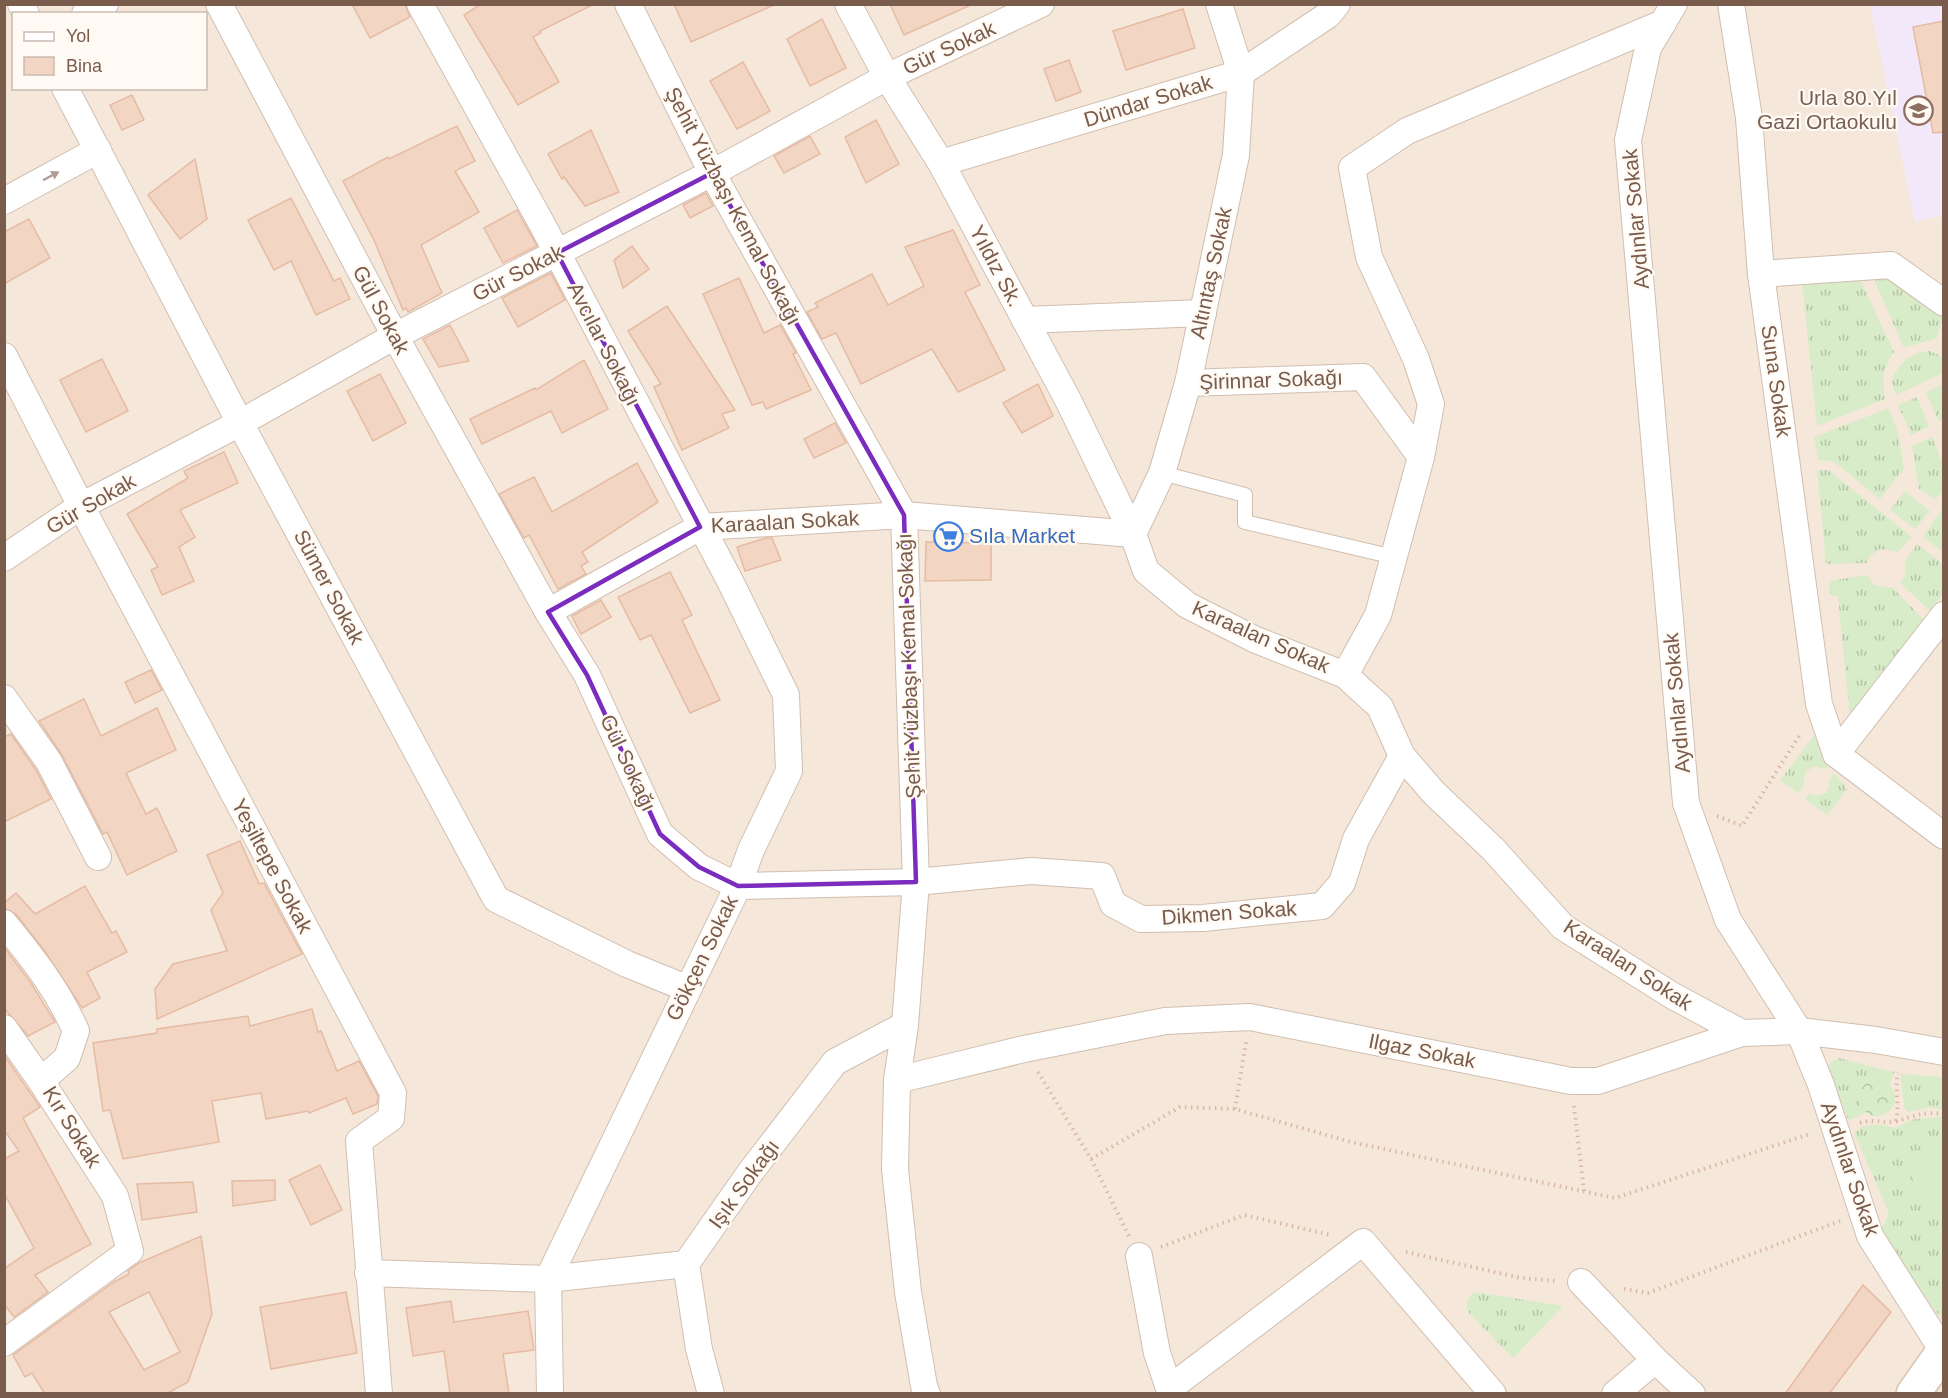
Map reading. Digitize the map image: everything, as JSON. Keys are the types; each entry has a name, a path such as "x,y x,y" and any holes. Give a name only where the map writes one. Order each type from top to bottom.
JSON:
{"main road":[{"path":"1913,1394 1943,1350"}],"street":[{"path":"90,12 105,4"},
{"name":"Gül Sokak","path":"219,4 395,336 548,612"},
{"name":"Avcılar Sokağı","path":"420,4 557,253 700,527"},
{"name":"Şehit Yüzbaşı Kemal Sokağı","path":"627,4 712,173 904,515 916,882 905,1025 897,1080 894,1169 920,1391"},
{"name":"Yıldız Sk.","path":"848,4 887,77 941,163 1068,400 1133,534"},
{"name":"Gür Sokak","path":"4,558 81,506 240,423 395,336 712,173 887,77 1041,4"},
{"name":"Altıntaş Sokak","path":"1133,534 1162,473 1188,383 1236,155 1241,73 1219,4"},
{"name":"Suna Sokak","path":"1731,4 1749,118 1761,274 1819,704 1836,754"},
{"name":"Dündar Sokak","path":"941,163 1241,73 1331,8"},
{"path":"1345,675 1378,615 1421,457 1431,404 1416,358 1369,257 1352,168 1407,131 1669,14"},
{"name":"Aydınlar Sokak","path":"1669,14 1648,48 1629,140 1686,803 1728,920 1799,1031 1843,1127 1860,1213 1870,1236 1943,1350"},
{"name":"Sümer Sokak","path":"66,90 240,423 496,899 627,964 686,988"},
{"path":"4,201 98,150"},
{"path":"1761,274 1891,265 1944,303"},
{"path":"1025,320 1203,313"},
{"name":"Yeşiltepe Sokak","path":"4,356 81,506 393,1094 391,1118 359,1141 379,1394"},
{"name":"Şirinnar Sokağı","path":"1188,383 1363,377 1421,457"},
{"name":"Karaalan Sokak","path":"548,612 700,527 904,515 1133,534 1146,571 1187,605 1256,640 1345,675 1380,707 1401,756 1434,793 1493,849 1563,927 1673,996 1742,1033"},
{"name":"Gökçen Sokak","path":"550,1394 548,1279 686,988 738,886 751,850 789,771 786,695 730,581 700,527"},
{"name":"Gül Sokağı","path":"548,612 587,675 660,834 699,867 738,886"},
{"path":"1944,615 1836,754 1944,837"},
{"path":"4,698 49,762 98,857"},
{"name":"Dikmen Sokak","path":"738,886 916,882 1031,871 1102,876 1113,904 1141,919 1203,918 1322,906 1342,883 1356,839 1401,756"},
{"name":"Kır Sokak","path":"4,923 40,967 64,1004 76,1031 67,1058 41,1081 115,1196 130,1251 4,1343"},
{"name":"Ilgaz Sokak","path":"897,1080 1024,1049 1165,1021 1250,1017 1571,1081 1598,1081 1742,1033 1799,1031 1876,1040 1944,1052"},
{"name":"Işık Sokağı","path":"686,1264 749,1174 835,1062 905,1025"},
{"path":"4,1028 41,1081"},
{"path":"1138,1256 1157,1353 1170,1391 1363,1242 1493,1394"},
{"path":"368,1273 548,1279 686,1264 699,1349 711,1394"},
{"path":"1581,1282 1655,1360 1692,1394"},
{"path":"1615,1394 1655,1360"}],"lane":[{"path":"1162,473 1245,495 1245,522 1394,557"}],"path":[{"path":"1686,803 1742,826 1819,704"},
{"path":"1235,1109 1250,1017"},
{"path":"1024,1049 1091,1159 1138,1256 1244,1215 1521,1278 1581,1282 1648,1293 1860,1213"},
{"path":"1896,1121 1899,1104 1895,1083 1898,1072"},
{"path":"1571,1081 1584,1191"},
{"path":"1091,1159 1180,1107 1235,1109 1351,1142 1615,1198 1871,1119 1896,1121 1915,1114 1944,1114"}],"highlighted area":[{"path":"712,173 904,515 916,882 738,886 699,867 660,834 587,675 548,612 700,527 557,253"}],"shaded area":[{"path":"5,5 1943,5 1943,1393 5,1393"},
{"name":"Urla 80.Yıl Gazi Ortaokulu","path":"1870,5 1943,5 1943,215 1915,222"}],"green space":[{"path":"1881,271 1943,316 1937,338 1904,348 1871,273"},
{"path":"1858,275 1894,352 1884,374 1885,399 1817,426 1802,281"},
{"path":"1930,351 1943,357 1943,373 1896,395 1891,381 1898,369 1911,356"},
{"path":"1943,384 1943,420 1939,422 1926,392"},
{"path":"1917,397 1929,427 1911,435 1898,405"},
{"path":"1889,408 1898,433 1904,468 1880,499 1833,461 1818,460 1814,437"},
{"path":"1932,437 1943,465 1943,492 1935,499 1919,489 1912,446"},
{"path":"1817,470 1828,470 1912,537 1898,552 1880,549 1870,556 1867,563 1826,564"},
{"path":"1905,491 1930,511 1915,529 1890,510"},
{"path":"1943,507 1943,552 1923,537"},
{"path":"1917,544 1943,564 1943,594 1930,611 1900,583 1906,573 1905,561"},
{"path":"1867,575 1875,585 1893,588 1924,620 1850,718 1838,596 1830,595 1829,581"},
{"path":"1817,732 1829,764 1825,769 1814,766 1806,772 1803,786 1798,793 1780,780"},
{"path":"1833,772 1847,789 1827,815 1805,799 1809,793 1818,796 1827,792"},
{"path":"1839,1058 1894,1072 1890,1085 1875,1080 1862,1089 1859,1099 1866,1112 1849,1121 1830,1077 1829,1063"},
{"path":"1901,1074 1943,1077 1943,1110 1930,1107 1908,1112 1904,1108"},
{"path":"1877,1080 1890,1085 1895,1098 1890,1111 1877,1116 1864,1111 1859,1098 1864,1085"},
{"path":"1943,1117 1943,1143 1938,1136 1902,1164 1943,1219 1942,1320 1880,1233 1889,1213 1854,1133 1863,1126 1878,1124 1895,1128 1914,1119"},
{"path":"1938,1136 1943,1143 1943,1219 1902,1164"},
{"path":"1475,1292 1563,1306 1513,1358 1467,1311 1467,1300"}],"building":[{"path":"352,4 405,4 410,17 370,38"},
{"path":"481,4 594,4 540,31 541,33 533,37 559,82 518,105 464,15"},
{"path":"674,4 776,4 691,42"},
{"path":"890,4 973,4 904,35"},
{"path":"1183,9 1195,48 1126,70 1113,31"},
{"path":"822,19 846,68 810,86 787,39"},
{"path":"1944,21 1944,132 1933,133 1913,27"},
{"path":"1069,60 1081,92 1056,101 1044,69"},
{"path":"743,62 770,111 737,129 710,81"},
{"path":"132,95 144,120 122,130 110,105"},
{"path":"876,120 899,164 866,183 845,137"},
{"path":"457,126 475,161 455,171 479,212 421,245 442,293 408,312 406,308 403,310 374,240 343,181 388,157 389,159"},
{"path":"591,130 619,192 585,206 564,177 562,179 548,154"},
{"path":"810,136 820,154 784,173 774,156"},
{"path":"195,159 207,219 180,239 148,195"},
{"path":"706,193 713,206 690,218 683,205"},
{"path":"291,198 334,281 340,278 350,299 316,315 291,261 274,270 248,220"},
{"path":"517,210 537,246 503,263 484,228"},
{"path":"29,219 50,258 4,284 4,232"},
{"path":"953,230 980,285 965,292 1005,370 958,392 932,349 861,384 836,333 822,339 807,312 818,307 815,303 872,274 888,305 924,286 905,247"},
{"path":"632,246 649,269 623,288 614,260"},
{"path":"551,273 565,300 518,327 502,298"},
{"path":"739,278 764,333 780,325 796,353 793,354 811,390 766,409 763,402 752,405 703,294"},
{"path":"667,306 735,410 722,414 729,428 682,450 654,387 661,384 628,331"},
{"path":"450,325 469,361 439,367 423,339"},
{"path":"102,359 128,411 86,432 60,380"},
{"path":"584,360 608,409 562,433 551,411 482,444 470,419 535,388 536,390"},
{"path":"380,374 406,423 373,441 347,391"},
{"path":"1038,384 1053,416 1022,433 1003,403"},
{"path":"835,423 846,443 814,458 804,439"},
{"path":"224,452 238,483 180,510 195,537 179,547 194,581 162,595 151,570 158,567 127,514 188,478 184,471"},
{"path":"637,463 658,502 582,552 588,562 581,566 586,574 558,589 529,535 524,538 499,494 534,477 552,512"},
{"path":"772,538 781,560 745,571 737,547"},
{"path":"926,542 991,543 991,580 925,581"},
{"path":"670,572 692,615 682,620 720,700 690,713 651,635 640,640 618,597"},
{"path":"601,600 611,617 581,634 572,616"},
{"path":"151,670 162,690 135,703 125,682"},
{"path":"84,699 101,736 157,708 176,750 126,773 146,814 157,808 177,851 127,875 107,832 103,834 62,755 39,721"},
{"path":"11,734 36,770 51,799 4,822 4,737"},
{"path":"240,841 259,884 264,883 302,954 157,1019 155,989 173,964 227,951 211,910 223,893 207,855"},
{"path":"85,886 112,933 116,931 127,952 87,972 100,998 82,1008 46,953 16,914 4,908 4,903 16,893 35,914"},
{"path":"4,947 31,983 55,1022 28,1036 4,1008"},
{"path":"312,1009 318,1032 321,1031 337,1071 359,1061 378,1096 377,1104 353,1114 346,1098 309,1113 308,1111 266,1119 261,1093 212,1101 219,1142 123,1159 110,1110 103,1111 93,1043 157,1033 157,1029 248,1016 250,1026"},
{"path":"4,1055 40,1107 23,1118 91,1244 35,1275 48,1292 14,1317 4,1304 4,1269 34,1248 4,1193 4,1159 19,1151 4,1130"},
{"path":"320,1165 342,1210 311,1225 289,1180"},
{"path":"275,1180 275,1200 233,1206 232,1181"},
{"path":"193,1182 197,1212 142,1220 137,1184"},
{"path":"201,1236 212,1314 188,1382 166,1394 45,1394 32,1373 25,1377 13,1355 114,1282 129,1274 128,1271 139,1263","holes":["149,1292 180,1352 144,1370 109,1312"]},
{"path":"1863,1285 1891,1312 1829,1394 1785,1394"},
{"path":"346,1292 357,1353 271,1369 260,1307"},
{"path":"451,1301 454,1322 528,1311 534,1350 503,1354 509,1394 450,1394 444,1351 413,1356 406,1308"}],"place":[{"name":"Urla 80.Yıl Gazi Ortaokulu","path":"1918,110"},
{"name":"Sıla Market","path":"948,536"}]}
